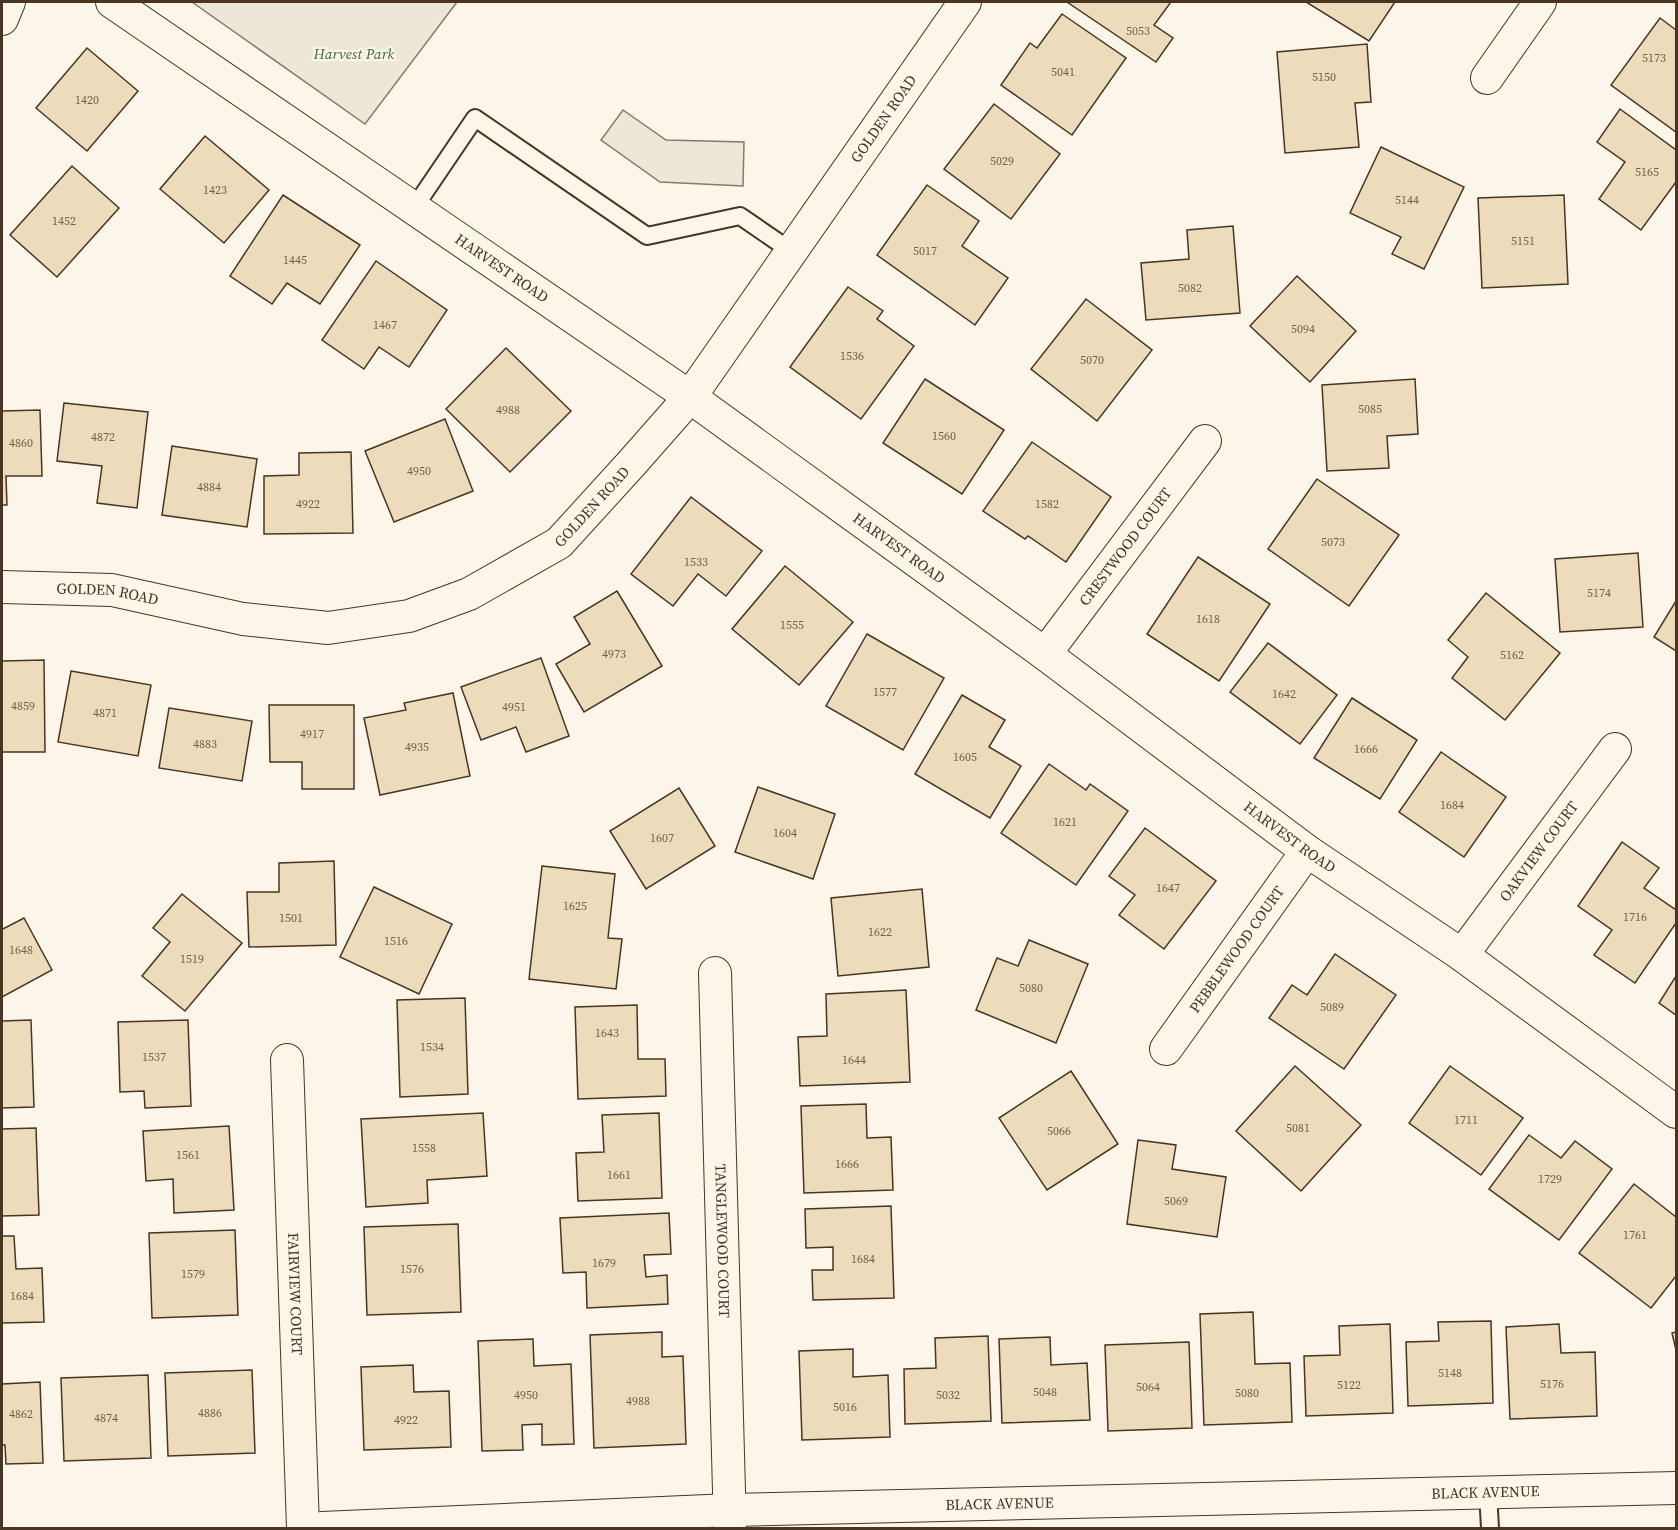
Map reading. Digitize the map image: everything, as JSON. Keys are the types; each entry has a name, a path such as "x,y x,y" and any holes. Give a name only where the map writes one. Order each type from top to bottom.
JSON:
{"street":[{"path":"2,19 9,2"},
{"name":"HARVEST ROAD","path":"112,2 690,397 1045,654 1307,851 1462,955 1677,1112"},
{"name":"GOLDEN ROAD","path":"2,587 112,590 243,619 328,628 409,616 469,594 559,543 690,397 966,2"},
{"path":"1487,78 1540,2"},
{"name":"CRESTWOOD COURT","path":"1045,654 1205,441"},
{"name":"OAKVIEW COURT","path":"1462,955 1615,749"},
{"name":"PEBBLEWOOD COURT","path":"1166,1049 1307,851"},
{"name":"TANGLEWOOD COURT","path":"715,973 730,1519"},
{"name":"FAIRVIEW COURT","path":"287,1060 303,1528"},
{"name":"BLACK AVENUE","path":"322,1528 730,1519 1488,1492 1677,1488"}],"lane":[{"path":"414,208 476,118 647,236 740,216 791,251"},
{"path":"1488,1492 1490,1528"}],"green space":[{"name":"Harvest Park","path":"192,2 457,2 365,124"},
{"path":"623,110 666,140 744,142 743,186 660,182 601,140"}],"building":[{"path":"1067,2 1171,2 1154,25 1173,38 1156,62"},
{"path":"1306,2 1395,2 1369,41"},
{"path":"1062,14 1126,58 1072,135 1001,85 1030,43 1037,48"},
{"path":"1660,18 1676,30 1676,132 1611,85"},
{"path":"1367,44 1371,102 1355,103 1359,147 1285,153 1277,52"},
{"path":"87,48 138,91 87,151 36,108"},
{"path":"994,104 1060,154 1011,219 944,169"},
{"path":"1620,109 1676,150 1676,182 1641,230 1599,199 1625,162 1597,142"},
{"path":"205,136 269,190 224,243 160,189"},
{"path":"1381,147 1464,187 1424,269 1392,254 1401,237 1350,213"},
{"path":"72,166 119,208 57,277 10,235"},
{"path":"927,185 979,221 962,246 1008,278 975,325 877,255"},
{"path":"283,195 360,245 320,304 287,283 272,304 230,276"},
{"path":"1564,195 1568,284 1482,288 1478,198"},
{"path":"1233,226 1240,313 1146,320 1141,263 1189,259 1187,230"},
{"path":"376,261 447,310 409,367 379,347 364,369 322,340"},
{"path":"1297,276 1356,331 1310,382 1250,326"},
{"path":"848,287 883,311 877,319 914,346 861,419 790,367"},
{"path":"1086,299 1152,350 1097,421 1031,369"},
{"path":"506,348 571,411 510,472 446,409"},
{"path":"925,379 1004,430 962,494 883,443"},
{"path":"1415,379 1418,434 1387,436 1389,468 1327,471 1322,385"},
{"path":"64,403 148,412 137,508 97,503 102,466 57,461"},
{"path":"40,410 42,476 6,476 7,505 2,505 2,411"},
{"path":"445,419 473,491 394,522 365,451"},
{"path":"1032,442 1111,497 1066,562 1028,536 1025,539 983,511"},
{"path":"172,446 257,459 247,527 162,515"},
{"path":"351,452 353,533 264,534 264,476 299,475 299,453"},
{"path":"1317,479 1399,535 1349,606 1268,549"},
{"path":"691,497 762,551 726,596 698,574 673,606 631,574"},
{"path":"1638,553 1643,627 1560,632 1555,559"},
{"path":"1198,557 1270,604 1219,681 1147,634"},
{"path":"785,566 853,622 799,685 732,629"},
{"path":"617,591 662,666 584,712 556,664 590,644 574,617"},
{"path":"1486,593 1560,653 1505,720 1452,678 1468,657 1448,640"},
{"path":"1676,601 1676,651 1654,637"},
{"path":"867,634 944,678 903,750 826,706"},
{"path":"1268,643 1337,695 1300,744 1230,692"},
{"path":"541,658 569,736 526,752 516,727 481,740 461,687"},
{"path":"44,660 45,752 2,752 2,661"},
{"path":"71,671 151,685 138,756 58,742"},
{"path":"453,693 470,776 380,795 364,718 406,710 404,703"},
{"path":"962,695 1005,720 989,747 1021,766 990,818 915,774"},
{"path":"1352,698 1417,740 1380,799 1314,758"},
{"path":"269,705 354,705 354,789 302,789 302,762 270,762"},
{"path":"169,708 252,721 242,781 159,768"},
{"path":"1441,752 1506,797 1464,857 1399,812"},
{"path":"1049,764 1086,790 1090,784 1128,811 1076,885 1001,833"},
{"path":"758,787 835,814 813,879 735,852"},
{"path":"679,788 715,846 646,889 610,831"},
{"path":"1145,828 1216,881 1164,949 1119,915 1135,895 1109,876"},
{"path":"1622,842 1659,868 1644,888 1676,910 1676,923 1635,983 1594,955 1612,930 1578,906"},
{"path":"334,861 336,945 249,947 247,892 279,892 279,863"},
{"path":"542,866 615,874 608,938 622,939 616,989 529,979"},
{"path":"374,887 452,924 419,994 340,957"},
{"path":"922,889 929,967 838,976 831,898"},
{"path":"182,894 242,943 185,1011 142,976 170,942 153,928"},
{"path":"24,918 52,970 2,997 2,927 3,929"},
{"path":"1029,940 1088,964 1056,1043 976,1010 997,958 1018,966"},
{"path":"1335,954 1396,995 1344,1069 1269,1018 1292,985 1307,995"},
{"path":"1676,976 1676,1015 1659,1003"},
{"path":"906,990 910,1082 800,1086 798,1037 827,1036 826,994"},
{"path":"465,998 468,1094 400,1097 397,1000"},
{"path":"637,1005 638,1059 665,1059 666,1096 578,1099 575,1007"},
{"path":"31,1020 34,1107 2,1108 2,1021"},
{"path":"188,1020 191,1106 145,1108 144,1091 120,1092 118,1022"},
{"path":"1295,1066 1361,1125 1301,1191 1236,1131"},
{"path":"1450,1066 1523,1118 1481,1175 1409,1123"},
{"path":"1071,1071 1118,1144 1047,1190 999,1118"},
{"path":"866,1104 867,1138 891,1137 893,1190 804,1193 801,1106"},
{"path":"483,1113 487,1176 427,1180 428,1203 366,1207 361,1119"},
{"path":"659,1113 662,1198 578,1201 576,1153 604,1152 602,1115"},
{"path":"229,1126 234,1210 174,1213 173,1179 146,1181 143,1131"},
{"path":"36,1128 39,1215 2,1216 2,1129"},
{"path":"1529,1135 1561,1158 1575,1141 1612,1169 1559,1240 1489,1189"},
{"path":"1138,1140 1176,1145 1172,1169 1226,1177 1217,1237 1127,1224"},
{"path":"1634,1184 1676,1217 1676,1276 1651,1308 1579,1253"},
{"path":"891,1206 894,1298 813,1300 812,1270 833,1270 833,1247 806,1248 805,1209"},
{"path":"669,1213 671,1254 644,1255 646,1277 667,1275 668,1304 587,1308 586,1272 563,1273 560,1218"},
{"path":"458,1224 461,1312 367,1315 364,1227"},
{"path":"235,1230 238,1315 152,1318 149,1233"},
{"path":"2,1236 14,1236 16,1269 42,1268 44,1322 2,1323"},
{"path":"1253,1312 1255,1364 1290,1363 1292,1422 1204,1425 1200,1314"},
{"path":"1491,1321 1493,1403 1408,1406 1406,1342 1439,1341 1438,1322"},
{"path":"1390,1324 1393,1413 1306,1416 1304,1356 1340,1355 1339,1326"},
{"path":"1559,1324 1561,1353 1595,1352 1597,1416 1510,1419 1506,1327"},
{"path":"662,1332 662,1357 683,1356 686,1444 594,1448 590,1335"},
{"path":"1676,1332 1676,1350 1672,1333"},
{"path":"988,1336 991,1421 905,1424 904,1369 936,1368 935,1338"},
{"path":"1050,1337 1051,1365 1087,1363 1090,1420 1002,1423 999,1339"},
{"path":"533,1339 534,1366 571,1364 574,1444 542,1445 542,1424 522,1425 523,1450 482,1451 478,1341"},
{"path":"1189,1342 1192,1428 1108,1431 1105,1345"},
{"path":"853,1349 853,1377 888,1375 890,1437 802,1440 799,1351"},
{"path":"413,1365 414,1392 449,1391 451,1447 364,1450 361,1367"},
{"path":"252,1370 255,1453 168,1456 165,1373"},
{"path":"148,1375 151,1458 64,1461 61,1378"},
{"path":"40,1382 43,1463 6,1464 5,1445 2,1445 2,1384"}]}
